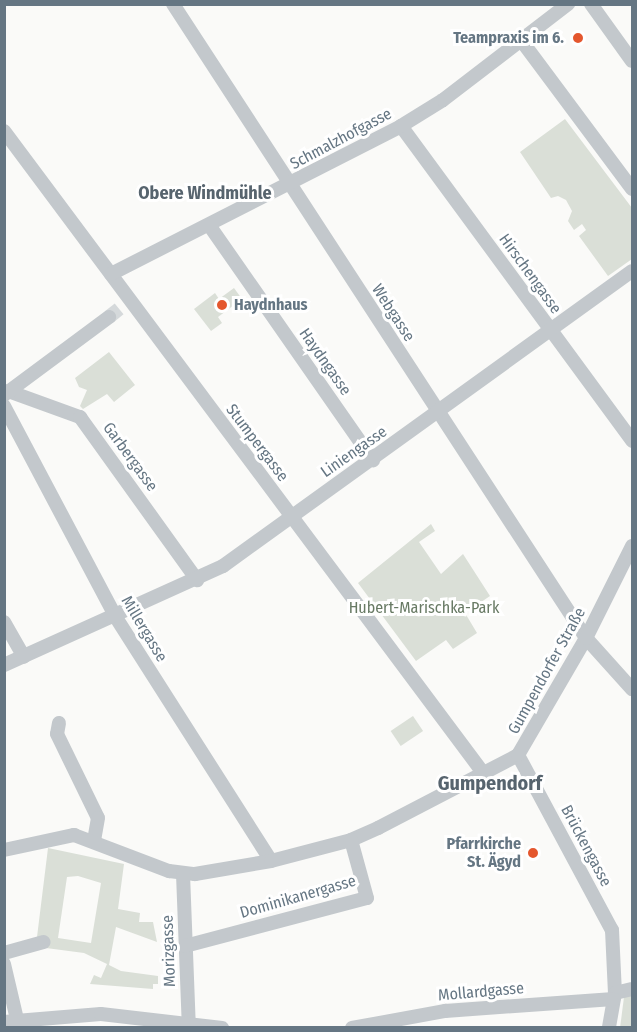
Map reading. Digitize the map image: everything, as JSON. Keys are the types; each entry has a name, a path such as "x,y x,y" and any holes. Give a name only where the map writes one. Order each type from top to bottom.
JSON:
{"street":[{"name":"Webgasse","path":"173,4 586,638 633,689"},
{"name":"Schmalzhofgasse","path":"111,274 401,126 443,100 568,4"},
{"path":"591,4 633,61"},
{"path":"521,40 633,189"},
{"name":"Hirschengasse","path":"401,126 633,441"},
{"name":"Stumpergasse","path":"4,132 111,274 119,309 292,517 484,774"},
{"name":"Haydngasse","path":"209,225 374,460"},
{"name":"Liniengasse","path":"4,665 197,580 374,460 549,329 633,271"},
{"path":"6,393 119,309"},
{"name":"Garbergasse","path":"6,393 71,410 80,417 197,580"},
{"name":"Millergasse","path":"4,406 115,616 271,861"},
{"name":"Gumpendorfer Straße","path":"4,850 55,837 94,840 183,874 271,861 351,840 518,755 629,564 633,546"},
{"path":"4,622 24,657"},
{"path":"59,723 57,734 98,818 94,840"},
{"name":"Brückengasse","path":"518,755 612,930 614,996 609,1028"},
{"name":"Dominikanergasse","path":"184,946 367,898 351,840"},
{"name":"Morizgasse","path":"183,874 184,946 189,1026"},
{"path":"4,953 44,942"},
{"path":"4,964 14,1024 101,1014 189,1026 222,1028"},
{"name":"Mollardgasse","path":"352,1028 429,1013 614,996 633,990"},
{"path":"429,1013 430,1028"}],"green space":[{"path":"565,119 632,208 632,259 608,276 579,236 586,230 582,224 574,230 568,221 572,211 566,200 558,196 551,198 520,152"},
{"path":"234,288 242,299 218,317 222,323 211,331 194,309 215,293 219,299"},
{"path":"109,352 135,385 114,402 107,394 83,409 80,406 87,390 79,387 75,378"},
{"name":"Hubert-Marischka-Park","path":"431,524 435,531 419,542 441,574 463,554 490,596 465,613 477,633 453,649 446,640 416,661 358,583"},
{"path":"413,716 423,731 401,746 391,731"},
{"path":"48,848 124,864 118,909 140,913 139,922 153,922 157,942 116,927 109,965 121,971 158,976 158,984 153,984 153,989 90,984 94,975 101,978 107,964 84,953 46,948 37,937","holes":["78,876 101,883 91,943 58,938 67,877"]},
{"path":"632,994 632,1027 620,1028 624,997"}],"tunnel":[{"path":"109,317 119,309"}],"place":[{"name":"Teampraxis im 6.","path":"578,38"},
{"name":"Haydnhaus","path":"222,305"},
{"name":"Pfarrkirche St. Ägyd","path":"533,853"}],"district":[{"name":"Obere Windmühle","path":"205,193"},
{"name":"Gumpendorf","path":"490,783"}]}
